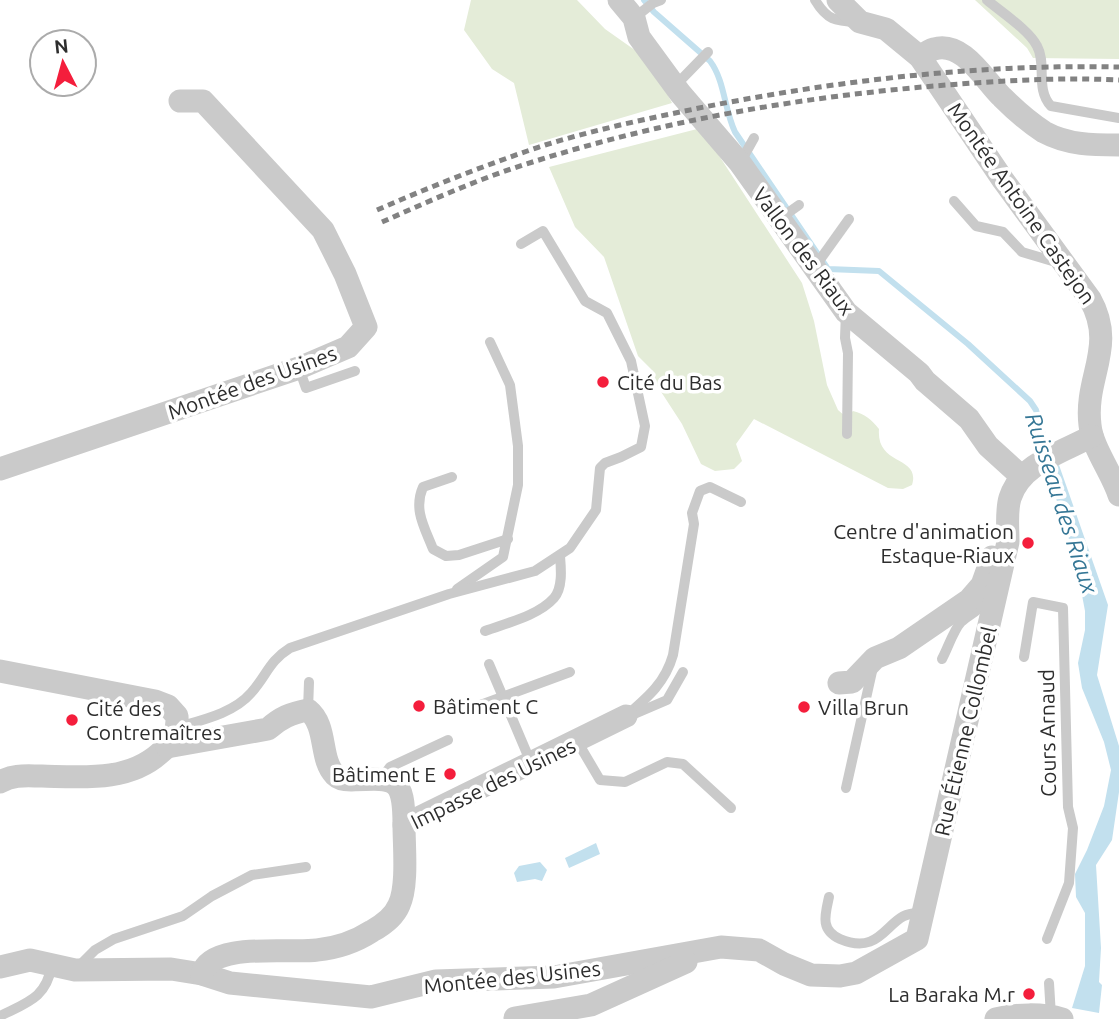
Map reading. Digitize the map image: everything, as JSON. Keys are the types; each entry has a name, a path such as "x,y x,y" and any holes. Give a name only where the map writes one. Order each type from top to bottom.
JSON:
{"street":[{"name":"Vallon des Riaux","path":"619,0 649,8 639,37 675,86 742,159 846,313 919,373 969,419 988,446 1040,464"},
{"name":"Montée Antoine Castejon","path":"838,0 860,22 886,29 920,57 1003,180 1097,311 1102,337 1090,409 1092,436 1114,478 1119,495"},
{"path":"920,57 935,48 947,48 967,57 1002,98 1042,130 1089,145 1119,145"},
{"name":"Montée des Usines","path":"0,469 299,368 348,347 366,327 345,274 323,230 203,100 180,101"},
{"path":"839,683 852,682 875,658 899,648 969,600 982,585 999,536 1008,523 1009,499 1040,464 1092,436"},
{"name":"Rue Étienne Collombel","path":"917,939 1008,542 1008,523"},
{"path":"0,671 155,701 168,706 177,716 172,737 141,768 103,777 17,776 0,782"},
{"path":"172,737 268,729 279,719 308,710 316,717 336,777 345,780 381,779 395,782 404,807 404,825"},
{"name":"Impasse des Usines","path":"202,974 204,965 211,960 240,952 314,951 336,947 375,930 390,919 400,905 403,889 404,825 626,716"},
{"name":"Montée des Usines","path":"0,967 30,960 75,970 172,970 202,974 230,983 371,997 436,981 554,977 721,947 759,950 811,975 840,976 856,973 917,939"},
{"path":"515,1018 591,1005 721,947"},
{"path":"996,1019 1010,1016 1057,1017"}],"lane":[{"path":"815,0 822,12 836,21 860,22"},
{"path":"987,0 1038,46 1043,91 1045,100 1051,106 1119,118"},
{"path":"675,86 708,52"},
{"path":"742,159 754,138"},
{"path":"954,201 975,226 1003,232 1022,252 1065,265"},
{"path":"783,217 799,205"},
{"path":"816,265 849,219"},
{"path":"172,737 239,703 250,694 276,657 290,648 449,594 535,571 570,548 596,510 600,468 605,463 641,447 645,426 631,361 607,313 585,301 543,231 521,244"},
{"path":"846,313 847,434"},
{"path":"449,594 503,557 519,485 510,385 490,342"},
{"path":"299,368 306,388 355,371"},
{"path":"452,477 423,488 417,500 418,512 433,549 446,556 459,555 508,539"},
{"path":"626,716 653,693 668,673 694,524 692,513 700,491 710,487 741,502"},
{"path":"485,631 533,613 555,597 562,574 560,556"},
{"path":"942,659 960,623 976,612 982,601 982,585"},
{"name":"Cours Arnaud","path":"1024,657 1033,602 1063,608 1068,807 1073,828 1069,883 1047,939"},
{"path":"846,788 875,658"},
{"path":"489,664 531,764"},
{"path":"475,707 570,672"},
{"path":"626,716 667,700 683,672"},
{"path":"308,710 309,682"},
{"path":"381,779 390,766 448,740"},
{"path":"578,741 600,780 625,782 667,762 683,764 732,808"},
{"path":"75,970 95,950 114,939 183,916 212,896 252,875 306,867"},
{"path":"829,897 824,918 826,929 832,936 854,945 864,945 876,940 900,918 913,912 923,914"},
{"path":"0,1016 42,993 50,981 52,965"},
{"path":"1049,983 1057,1017"}],"green space":[{"path":"471,0 577,0 605,29 639,53 660,80 672,103 529,145 514,83 492,69 464,30"},
{"path":"975,0 1119,0 1119,59 1033,58 1027,48"},
{"path":"701,128 802,283 814,321 827,385 838,410 846,417 853,411 857,412 873,422 879,429 884,450 910,469 913,476 912,485 903,489 888,488 754,419 736,444 742,461 734,469 715,471 701,464 682,424 656,384 653,371 638,356 604,257 575,227 549,167"}],"water":[{"path":"1059,465 1108,605 1097,675 1119,746 1119,792 1112,840 1096,865 1101,948 1099,982 1102,985 1099,1013 1072,1008 1085,966 1085,913 1076,897 1075,874 1104,806 1111,770 1104,742 1082,688 1078,663 1085,630 1085,611 1075,558 1047,470"},
{"path":"596,843 600,854 569,868 565,858"},
{"path":"540,862 547,870 542,881 535,879 517,882 514,873 519,866"}],"waterway":[{"name":"Ruisseau des Riaux","path":"644,0 710,61 719,77 735,132 828,269 879,271 968,344 1030,401 1036,410 1048,453"}],"railway":[{"path":"377,210 545,145 604,129 755,97 963,71 1119,67"},
{"path":"382,222 514,168 669,125 775,105 881,91 1026,80 1119,80"}],"place":[{"name":"Cité du Bas","path":"603,382"},
{"name":"Centre d'animation Estaque-Riaux","path":"1028,543"},
{"name":"Bâtiment C","path":"419,706"},
{"name":"Villa Brun","path":"804,707"},
{"name":"Cité des Contremaîtres","path":"72,720"},
{"name":"Bâtiment E","path":"450,774"},
{"name":"La Baraka M.r","path":"1029,994"}]}
